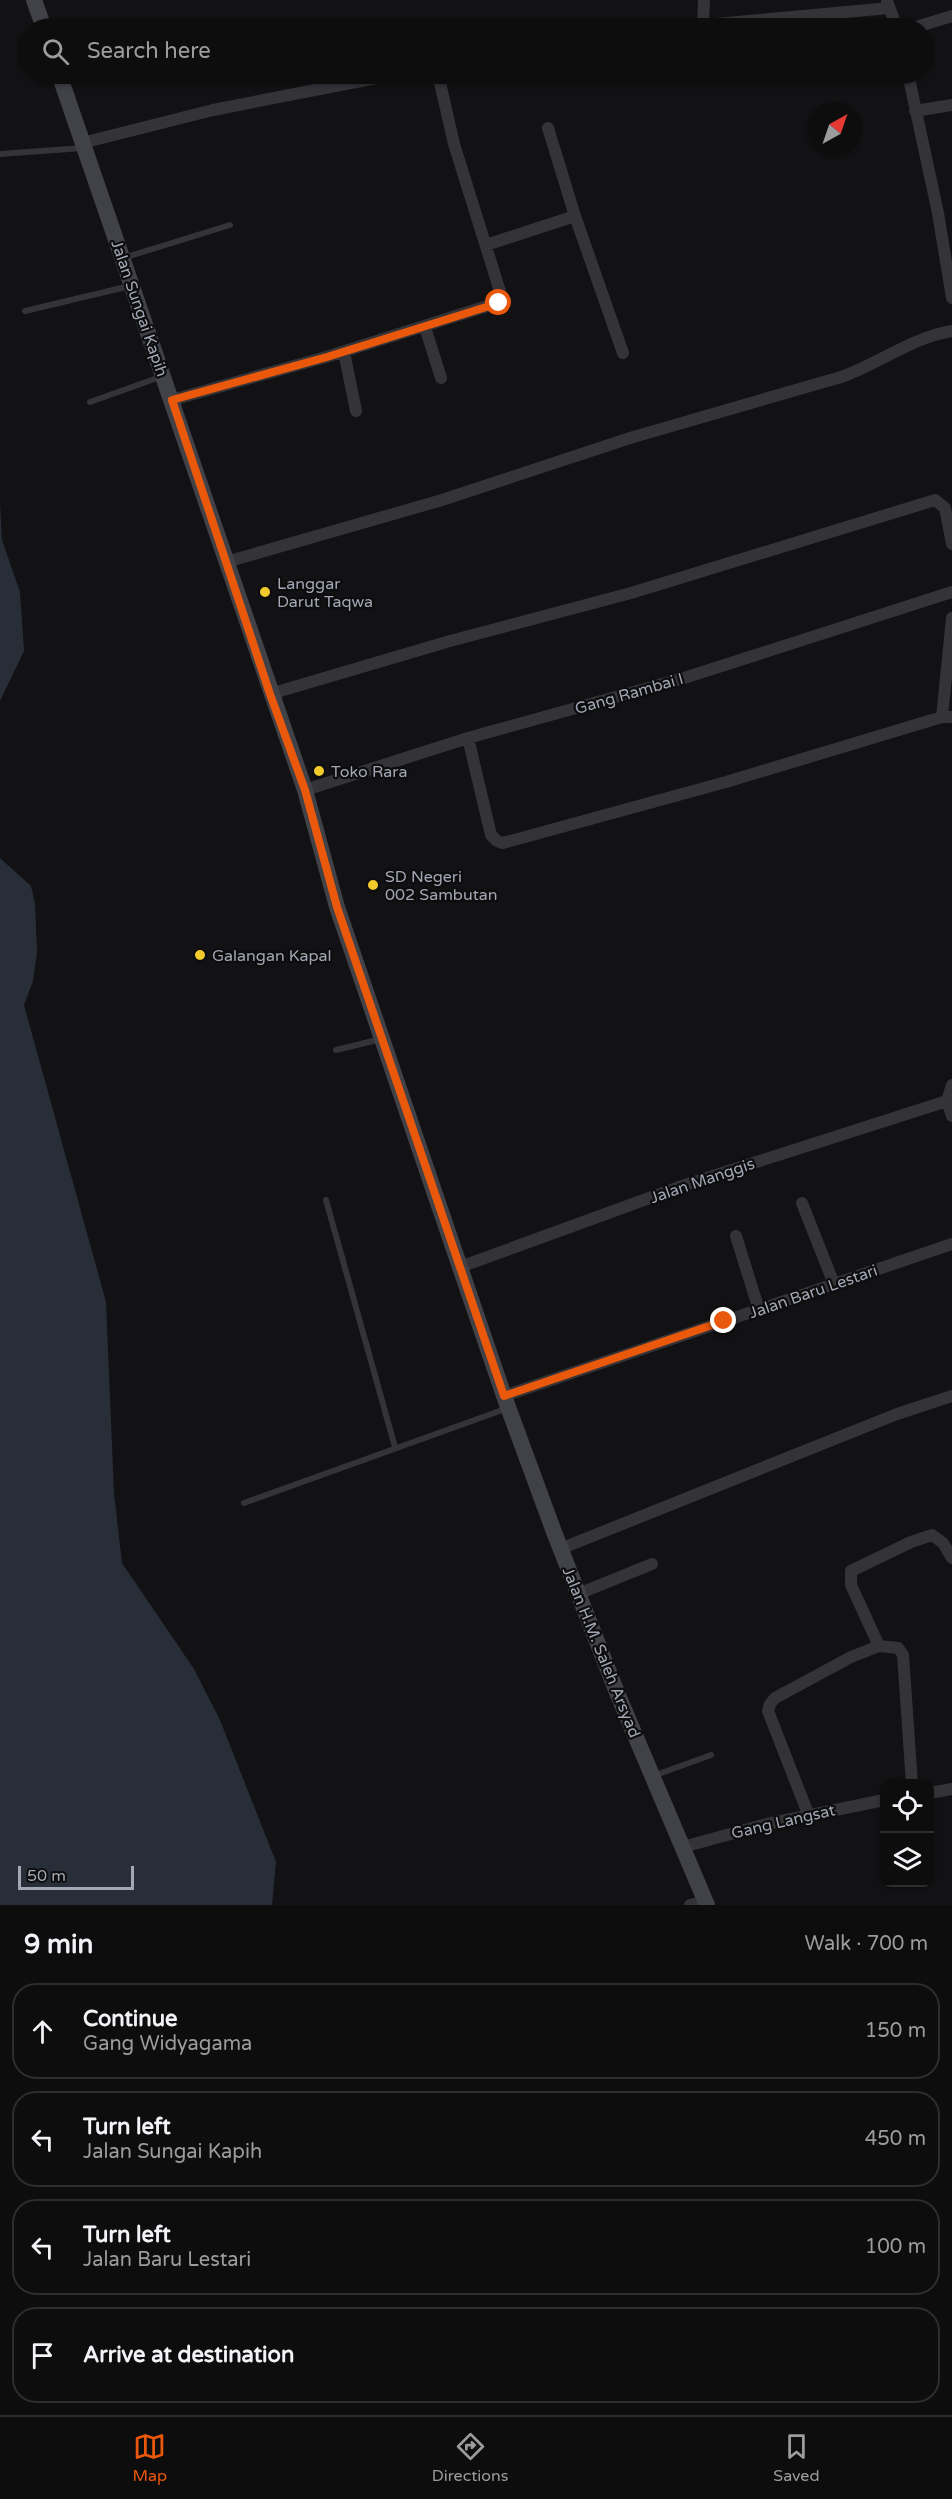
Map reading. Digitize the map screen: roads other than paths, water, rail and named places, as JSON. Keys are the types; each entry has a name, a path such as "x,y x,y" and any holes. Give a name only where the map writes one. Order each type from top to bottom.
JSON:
{"street":[{"path":"703,18 704,0"},
{"path":"758,18 888,4"},
{"path":"934,22 952,16"},
{"name":"Jalan Sungai Kapih","path":"62,84 172,400 270,694 305,790 337,907 506,1402"},
{"path":"83,145 322,84"},
{"path":"172,400 344,352 494,306 503,301 454,144 440,84"},
{"path":"910,84 938,213 952,298"},
{"path":"915,111 952,105"},
{"path":"548,128 575,216 623,353"},
{"path":"486,245 575,216"},
{"path":"424,327 441,378"},
{"path":"226,562 442,500 630,438 841,377 864,369 921,338 952,331"},
{"path":"344,352 356,411"},
{"path":"270,694 450,640 631,593 935,500 945,508 952,544"},
{"name":"Gang Rambai I","path":"305,790 468,738 684,678 952,592"},
{"path":"468,738 491,835 497,841 504,843 726,782 947,717 952,618"},
{"path":"952,1085 947,1101 952,1116"},
{"name":"Jalan Manggis","path":"459,1267 685,1185 947,1101"},
{"path":"802,1203 834,1284"},
{"path":"736,1236 759,1310"},
{"name":"Jalan Baru Lestari","path":"506,1402 759,1310 952,1244"},
{"path":"560,1549 889,1417 952,1396"},
{"name":"Jalan H.M. Saleh Arsyad","path":"506,1402 560,1549 682,1847 701,1904"},
{"path":"879,1646 850,1585 851,1571 911,1542 932,1535 943,1543 952,1558"},
{"path":"578,1594 652,1564"},
{"path":"808,1816 768,1711 770,1704 775,1698 851,1657 879,1646 898,1648 903,1655 912,1779"},
{"path":"934,1792 952,1789"},
{"name":"Gang Langsat","path":"682,1847 767,1824 880,1801"}],"lane":[{"path":"0,154 83,145"},
{"path":"122,258 230,225"},
{"path":"25,311 132,286"},
{"path":"90,402 163,376"},
{"path":"336,1050 382,1039"},
{"path":"326,1200 395,1447"},
{"path":"244,1503 395,1447 506,1402"},
{"path":"652,1776 711,1755"}],"place":[{"name":"Langgar Darut Taqwa","path":"265,592"},
{"name":"Toko Rara","path":"319,771"},
{"name":"SD Negeri 002 Sambutan","path":"373,885"},
{"name":"Galangan Kapal","path":"200,955"}]}
